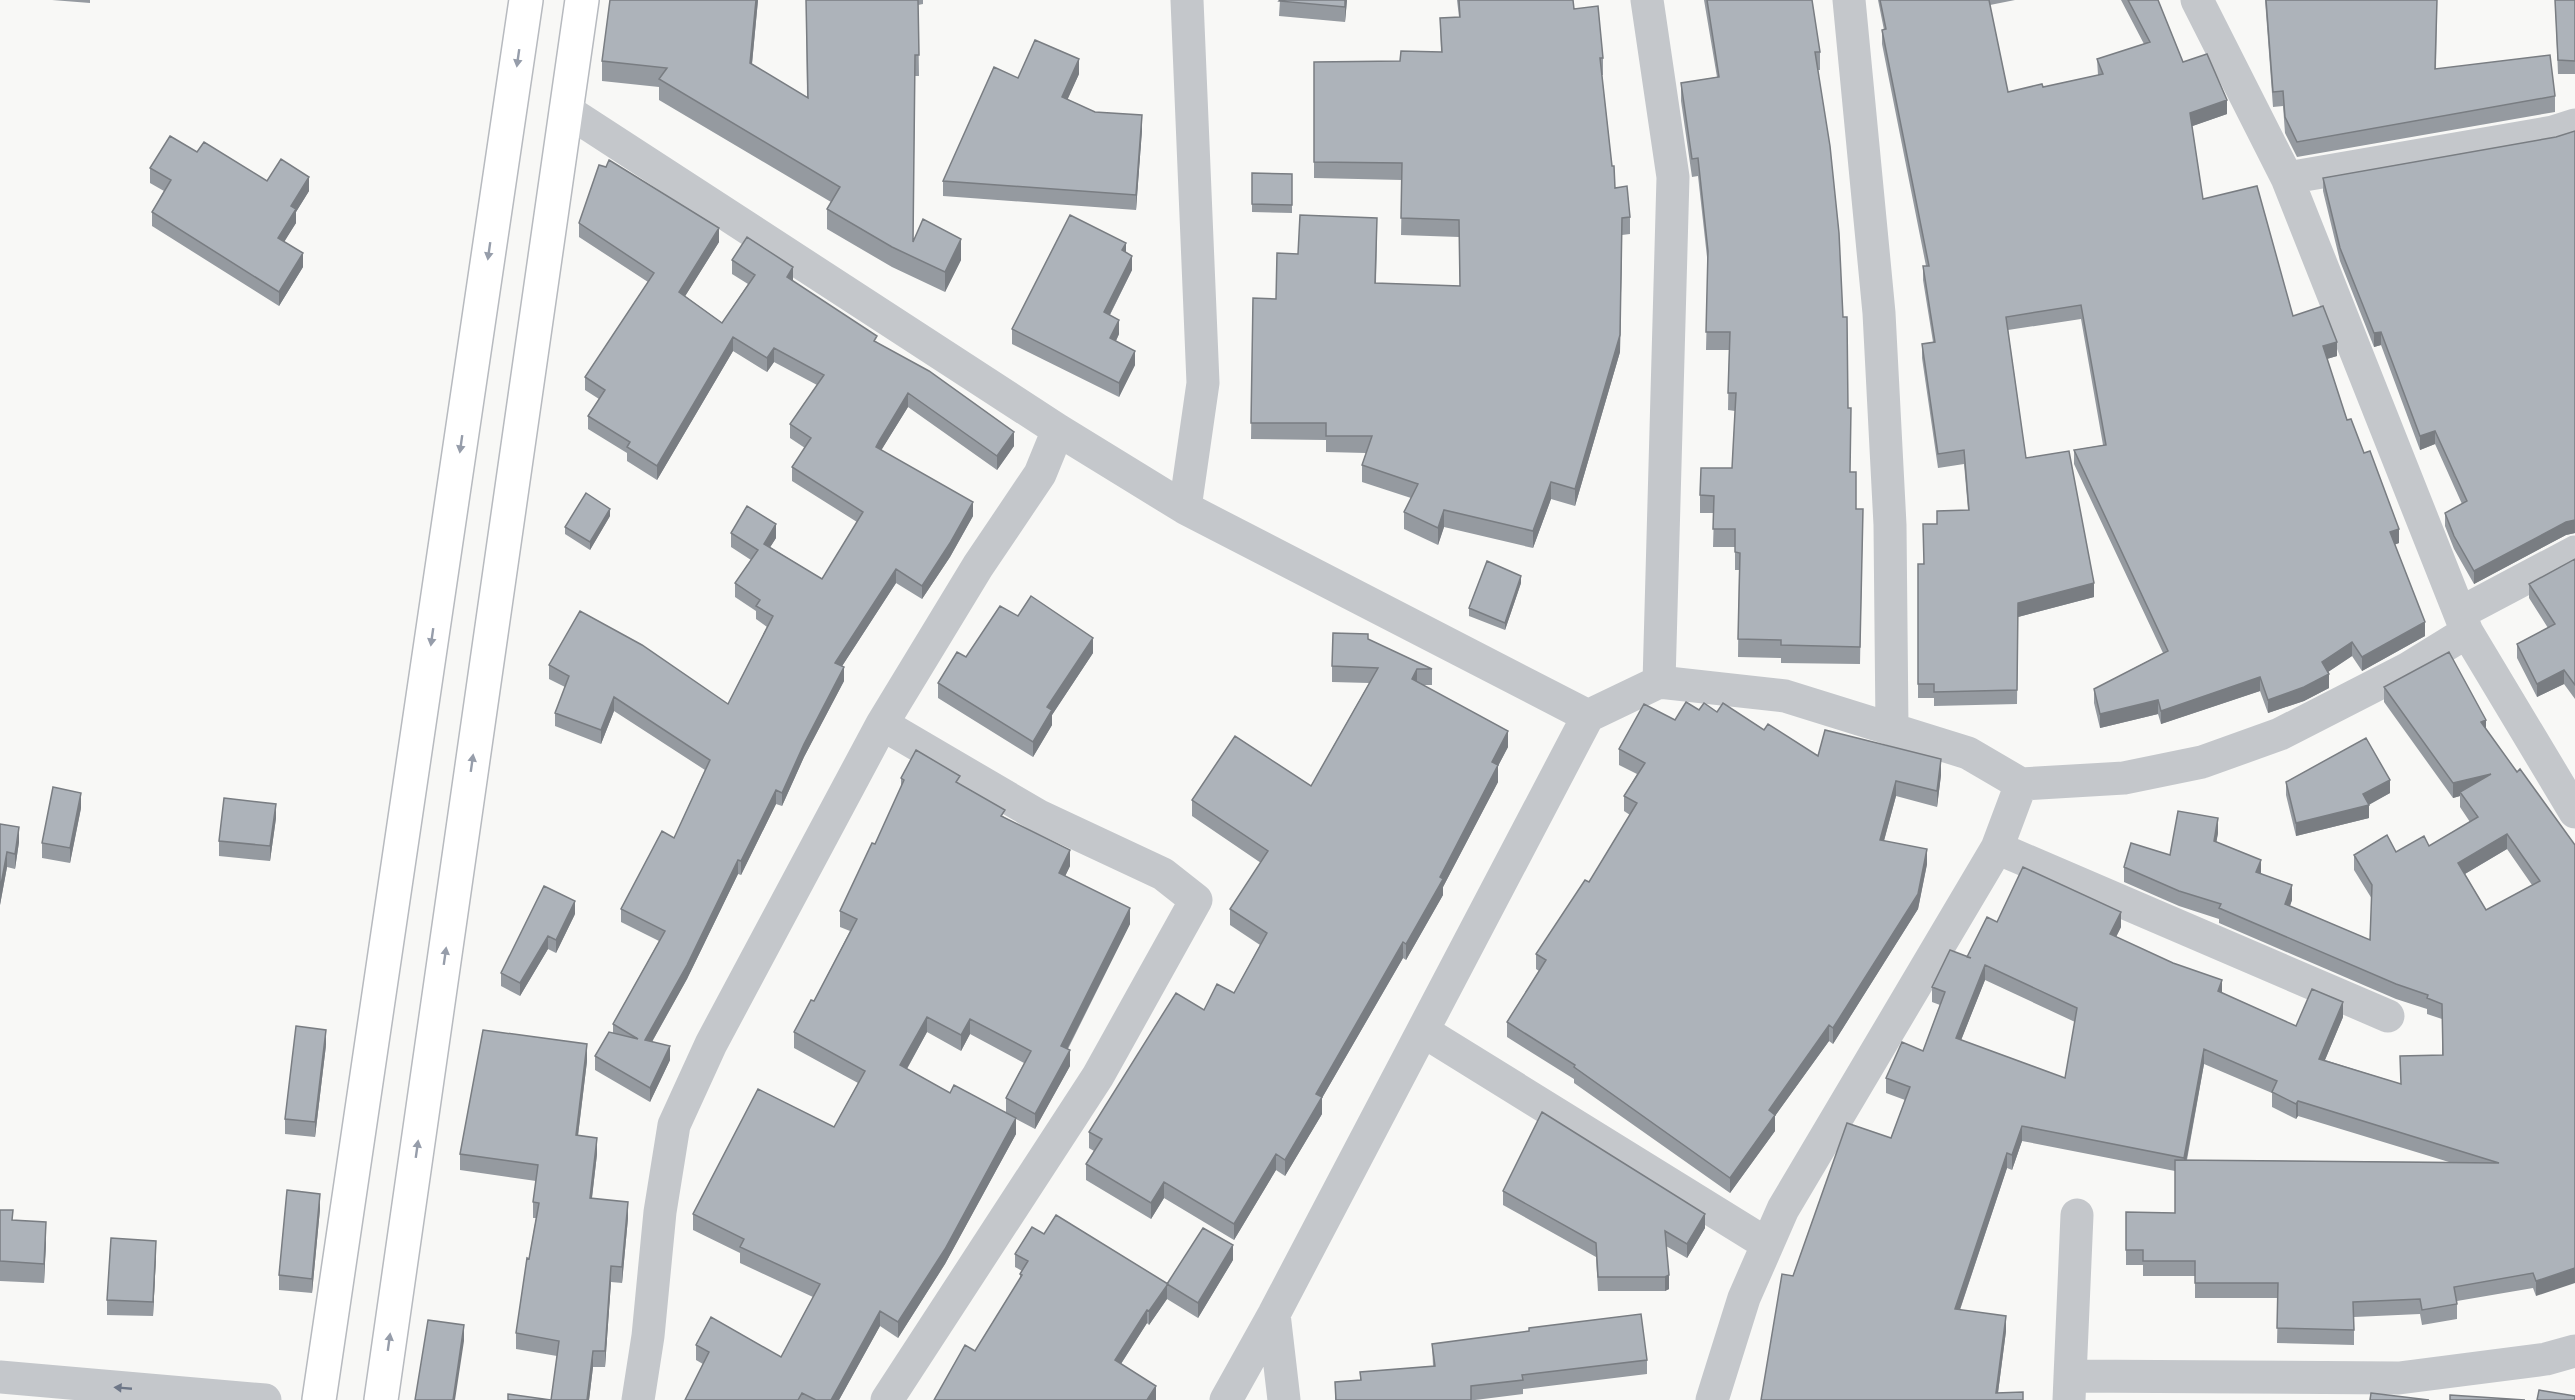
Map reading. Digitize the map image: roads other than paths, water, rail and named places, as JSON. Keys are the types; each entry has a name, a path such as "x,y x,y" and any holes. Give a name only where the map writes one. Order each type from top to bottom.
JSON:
{"main road":[{"path":"319,1400 526,0"},
{"path":"381,1400 582,0"}],"street":[{"path":"1185,507 1203,383 1187,0"},
{"path":"1647,0 1673,177 1659,681"},
{"path":"1849,0 1879,313 1890,525 1892,728"},
{"path":"2197,0 2287,178 2463,623 2575,812"},
{"path":"566,110 1058,430 1185,507 1588,716"},
{"path":"2287,178 2553,132 2575,125"},
{"path":"639,1400 648,1336 660,1212 674,1125 711,1044 882,724 978,566 1040,474 1058,430"},
{"path":"1226,1400 1274,1314 1588,716 1659,681 1785,696 1968,753 2021,784 2124,778 2202,762 2280,734 2407,669 2463,623 2575,552"},
{"path":"882,724 1039,816 1163,874 1196,900 1098,1076 887,1400"},
{"path":"1712,1400 1744,1298 1783,1209 1997,848 2021,784"},
{"path":"1997,848 2388,1016"},
{"path":"1423,1031 1767,1244"},
{"path":"2077,1215 2069,1388 2399,1378 2546,1359 2575,1351"},
{"path":"1274,1314 1284,1400"},
{"path":"0,1377 265,1400"}]}
